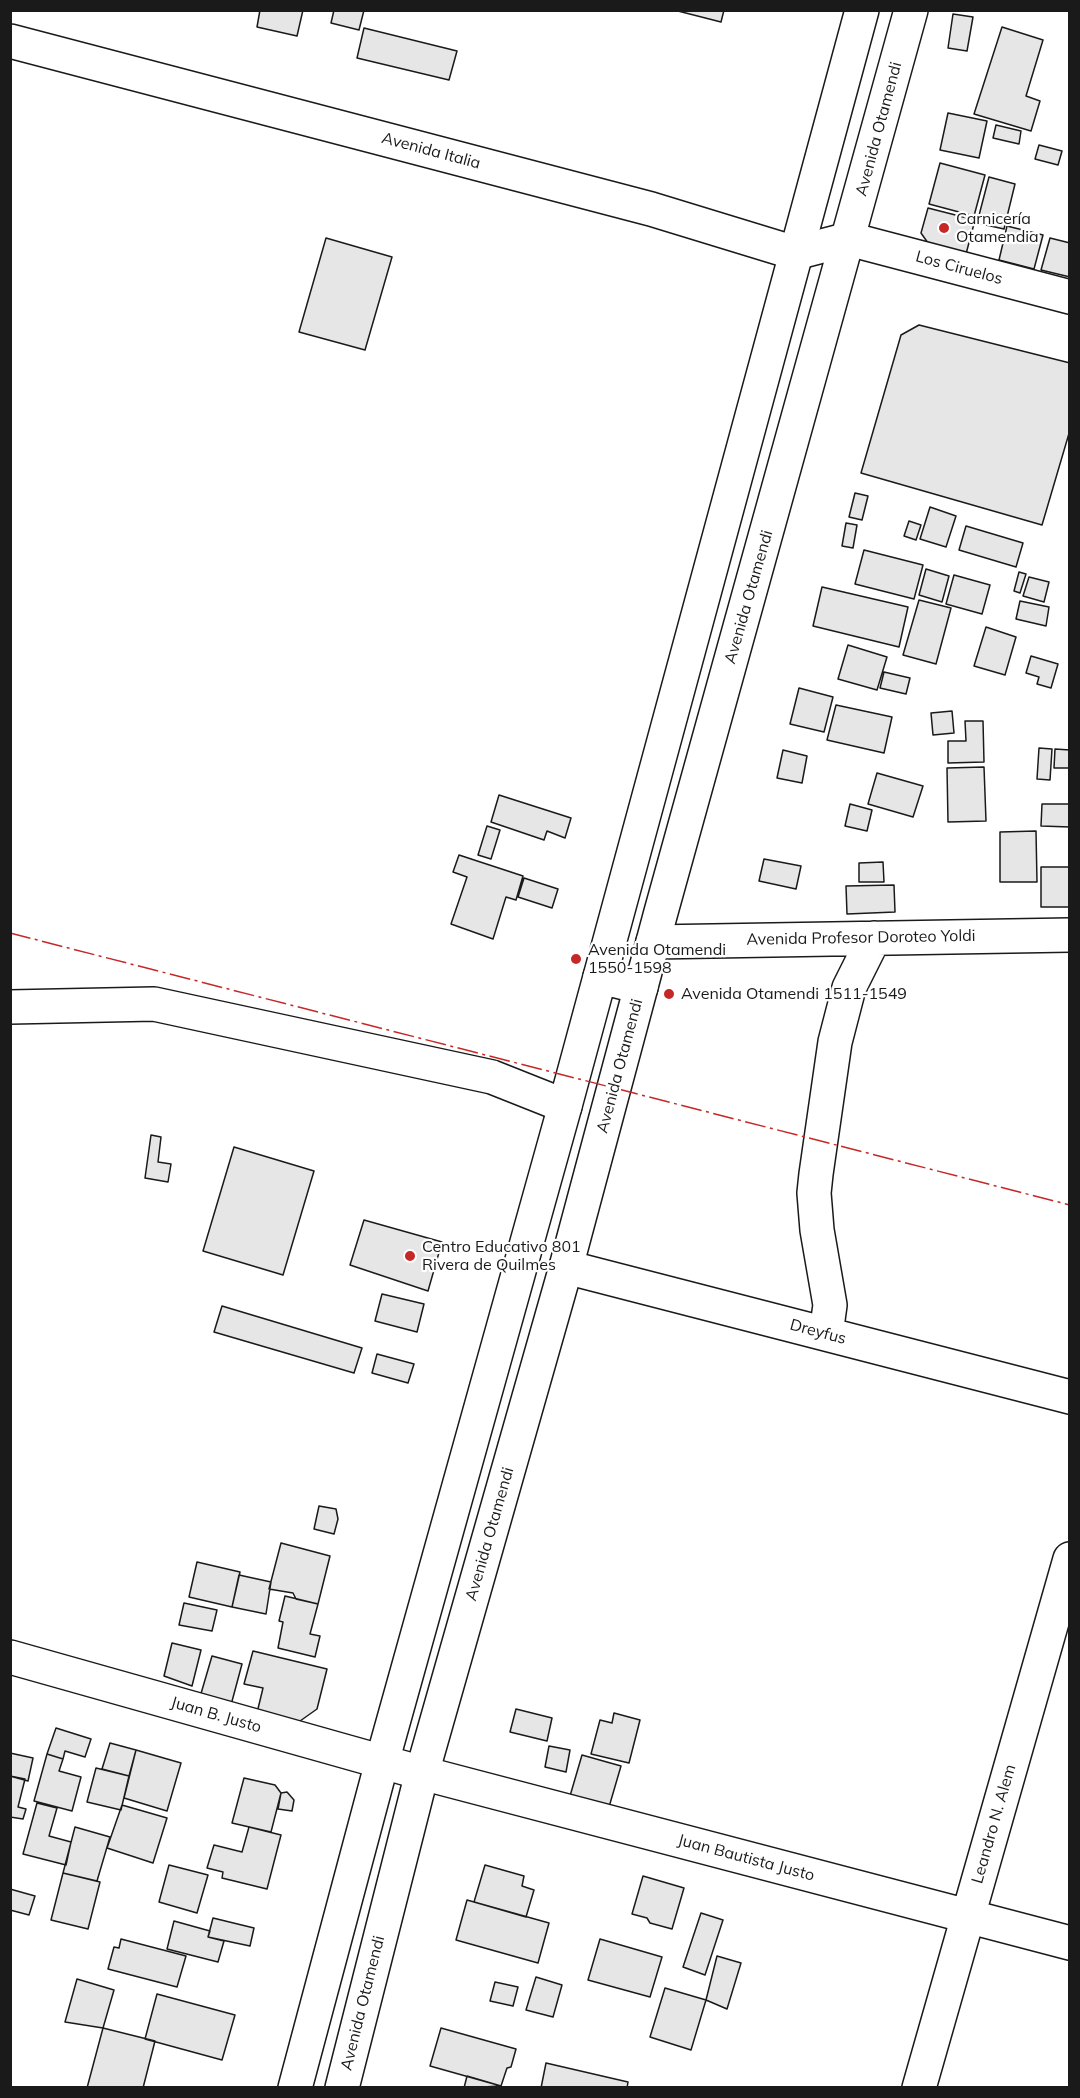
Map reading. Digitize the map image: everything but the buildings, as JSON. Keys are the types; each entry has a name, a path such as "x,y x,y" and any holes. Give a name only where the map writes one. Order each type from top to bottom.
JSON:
{"main road":[{"path":"296,2088 382,1762 565,1106 862,10"},
{"name":"Avenida Otamendi","path":"342,2088 422,1773 566,1267 657,927 911,10"},
{"name":"Avenida Italia","path":"10,41 651,209 795,253"},
{"path":"795,253 849,239"},
{"name":"Los Ciruelos","path":"849,239 1070,297"},
{"name":"Avenida Profesor Doroteo Yoldi","path":"619,904 657,927 874,938 1070,934"},
{"path":"826,1334 830,1305 817,1230 814,1193 816,1174 835,1042 849,988 874,938"},
{"path":"600,977 641,987"},
{"path":"10,1007 154,1004 492,1077 565,1106"},
{"name":"Dreyfus","path":"566,1267 1070,1397"},
{"name":"Leandro N. Alem","path":"919,2088 1070,1559"},
{"name":"Juan B. Justo","path":"10,1658 422,1773"},
{"name":"Juan Bautista Justo","path":"422,1773 1070,1943"}],"power":[{"path":"10,933 1070,1205"}],"place":[{"name":"Carnicería Otamendia","path":"944,228"},
{"name":"Avenida Otamendi 1550-1598","path":"576,959"},
{"name":"Avenida Otamendi 1511-1549","path":"669,994"},
{"name":"Centro Educativo 801 Rivera de Quilmes","path":"410,1256"}]}
